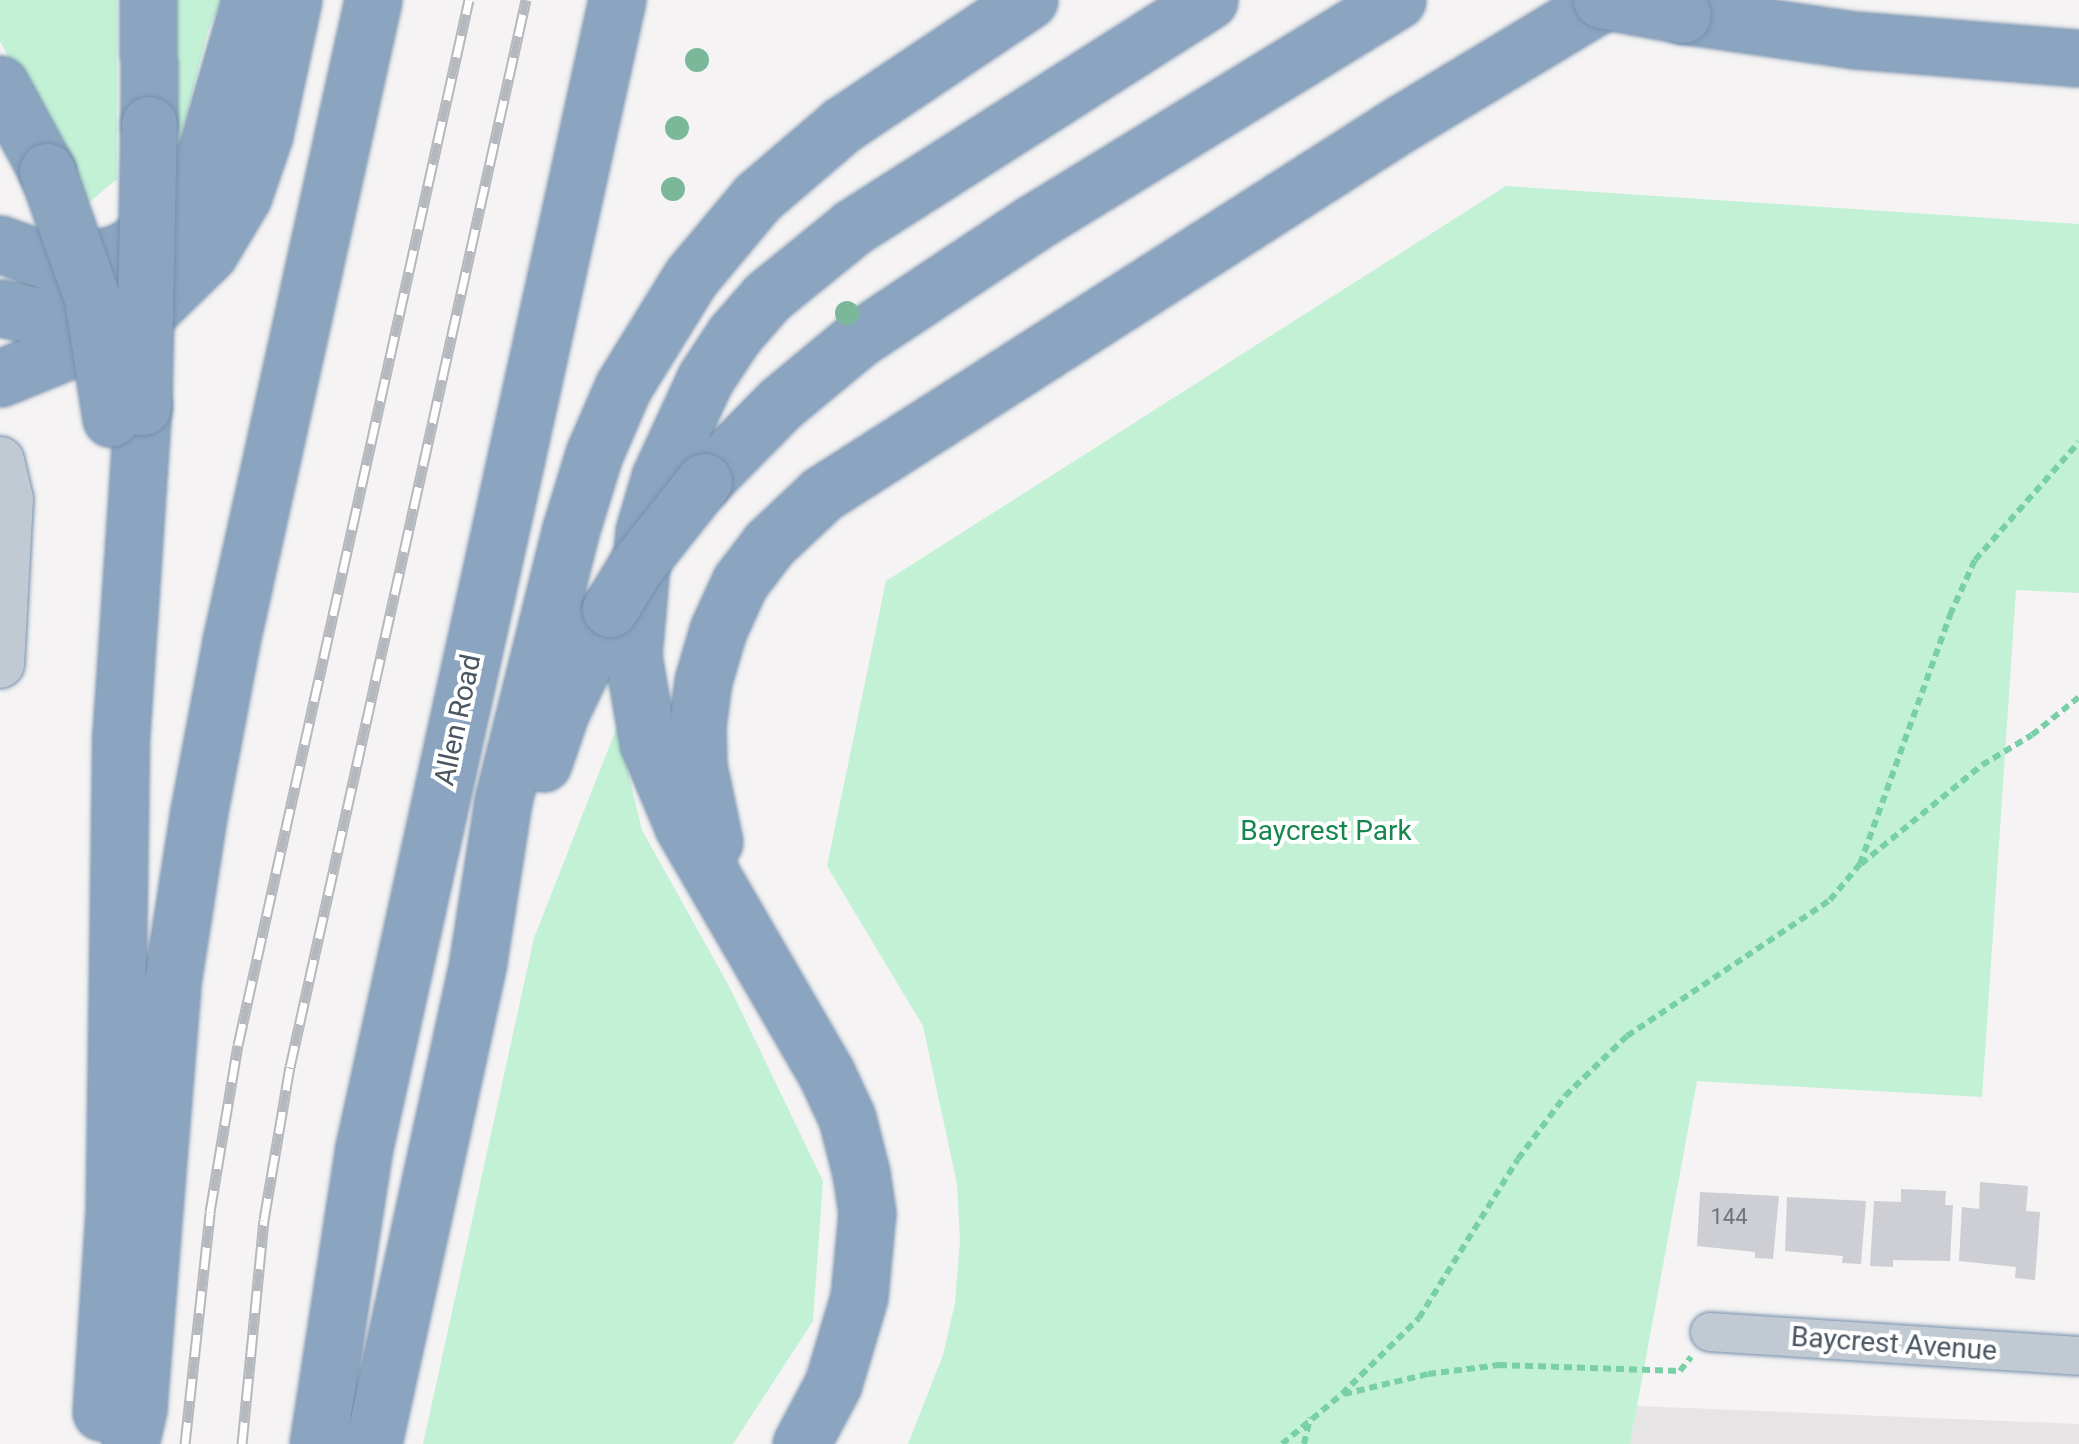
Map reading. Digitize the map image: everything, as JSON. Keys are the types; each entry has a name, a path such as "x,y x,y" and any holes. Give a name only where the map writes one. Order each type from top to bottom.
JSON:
{"highway":[{"path":"118,1425 114,984 126,648 127,413 150,124 148,0"},
{"path":"0,244 54,264 84,262 121,252 160,228 192,182 208,145 250,0"},
{"path":"0,378 138,322 209,254 243,196 264,135 293,0"},
{"path":"118,1425 172,983 199,811 231,641 373,0"},
{"name":"Allen Road","path":"319,1431 363,1152 617,0"},
{"path":"375,1432 478,961 504,801 570,532 594,454 636,361 712,249 796,162 842,124 1028,0"},
{"path":"801,1444 833,1384 848,1342 865,1258 867,1213 846,1118 826,1073 683,826 658,770 639,703 633,656 644,530 680,429 734,335 804,264 906,192 1210,0"},
{"path":"764,964 728,888 706,817 697,726 718,630 740,582 769,544 822,494 1402,123 1603,0 1855,40 2079,58"},
{"path":"478,961 560,713 610,609 635,568 704,482 781,403 857,340 1033,223 1394,2"},
{"path":"0,84 47,171 127,413"},
{"path":"0,308 55,318 138,322"}],"street":[{"path":"0,461 8,499 0,664"},
{"name":"Baycrest Avenue","path":"1710,1332 2079,1356"}],"path":[{"path":"1860,864 1931,664 1975,560 2079,442"},
{"path":"1282,1444 1342,1394 1419,1318 1518,1159 1565,1096 1627,1036 1830,900 1860,864 1982,765 2032,735 2079,698"},
{"path":"1342,1394 1428,1374 1499,1365 1680,1372 1710,1332"},
{"path":"1304,1444 1310,1417"}],"shaded area":[{"path":"1637,1406 2079,1424 2079,1444 1630,1444"}],"green space":[{"path":"0,0 117,0 117,179 86,205 0,41"},
{"path":"170,0 222,0 208,31 169,182"},
{"name":"Baycrest Park","path":"1506,186 2079,224 2079,593 2016,590 1982,1097 1697,1081 1630,1444 908,1444 943,1355 955,1303 960,1241 957,1184 923,1026 827,866 886,581"},
{"path":"617,727 642,830 730,988 823,1181 813,1321 733,1444 423,1444 534,938"}],"building":[{"path":"1980,1182 2028,1186 2026,1211 2040,1212 2035,1280 2015,1278 2016,1267 1959,1261 1962,1207 1979,1209"},
{"path":"1901,1189 1946,1191 1945,1205 1953,1205 1950,1261 1893,1260 1893,1267 1870,1266 1874,1201 1901,1202"},
{"path":"1700,1192 1779,1196 1773,1259 1755,1258 1755,1252 1697,1246"},
{"path":"1787,1197 1866,1201 1861,1264 1842,1263 1843,1256 1785,1251"}],"railway":[{"path":"185,1444 210,1212 238,1045 469,0"},
{"path":"242,1444 264,1220 290,1067 526,0"}]}
